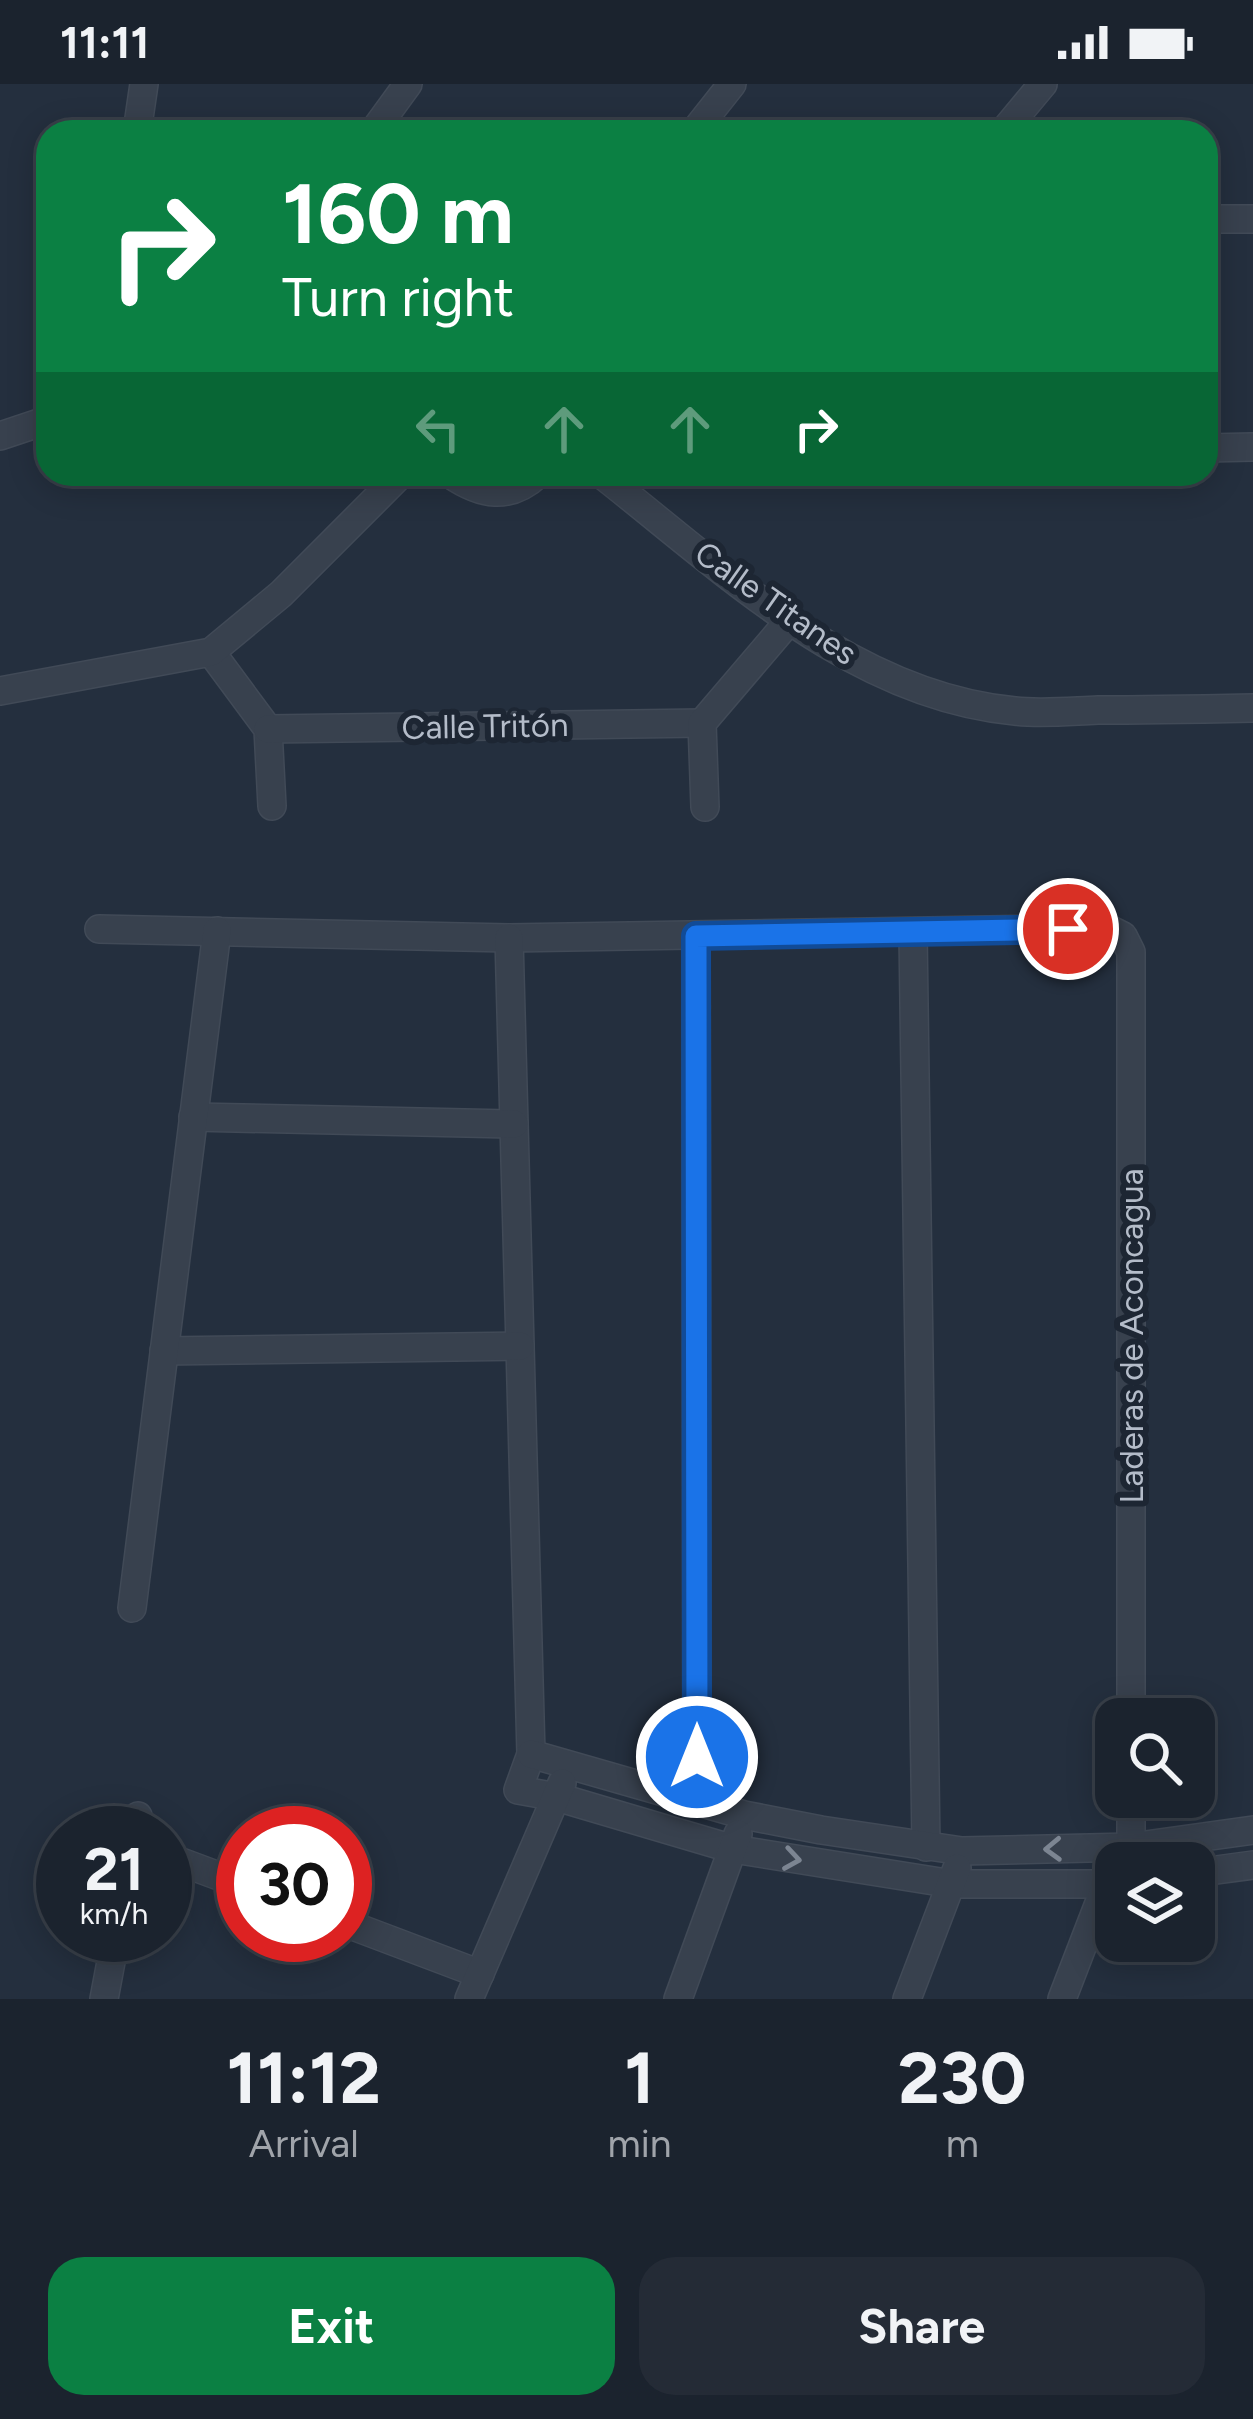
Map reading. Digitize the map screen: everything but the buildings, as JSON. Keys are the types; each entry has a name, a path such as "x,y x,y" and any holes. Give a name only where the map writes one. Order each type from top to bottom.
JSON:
{"street":[{"path":"138,120 144,84"},
{"path":"382,120 408,84"},
{"path":"704,120 733,84"},
{"path":"1014,120 1043,84"},
{"path":"1218,218 1248,214"},
{"path":"0,436 36,424"},
{"path":"1218,448 1253,447"},
{"path":"0,691 211,652 281,594 389,486"},
{"path":"472,486 491,492 524,486"},
{"name":"Calle Titanes","path":"616,486 789,621 896,681 952,700 1017,712 1253,708"},
{"path":"705,807 702,723 789,621"},
{"path":"211,652 268,729 272,806"},
{"name":"Calle Tritón","path":"268,729 702,723"},
{"path":"99,928 509,938 913,933 926,1847"},
{"name":"Laderas de Aconcagua","path":"913,933 1107,928 1123,935 1131,952 1131,1698"},
{"path":"132,1608 217,931"},
{"path":"696,936 697,1803"},
{"path":"509,938 532,1754 518,1790 733,1849 953,1884 1095,1872"},
{"path":"193,1117 514,1124"},
{"path":"164,1351 520,1346"},
{"path":"532,1754 744,1815 926,1847 1095,1867"},
{"path":"372,1936 475,1986 568,1762"},
{"path":"678,1999 744,1815"},
{"path":"1212,1842 1253,1830"},
{"path":"908,1999 962,1851"},
{"path":"1215,1870 1253,1865"},
{"path":"1062,1999 1095,1923"},
{"path":"104,1999 111,1962"}],"route":[{"path":"697,1757 696,936 1068,929"}]}
